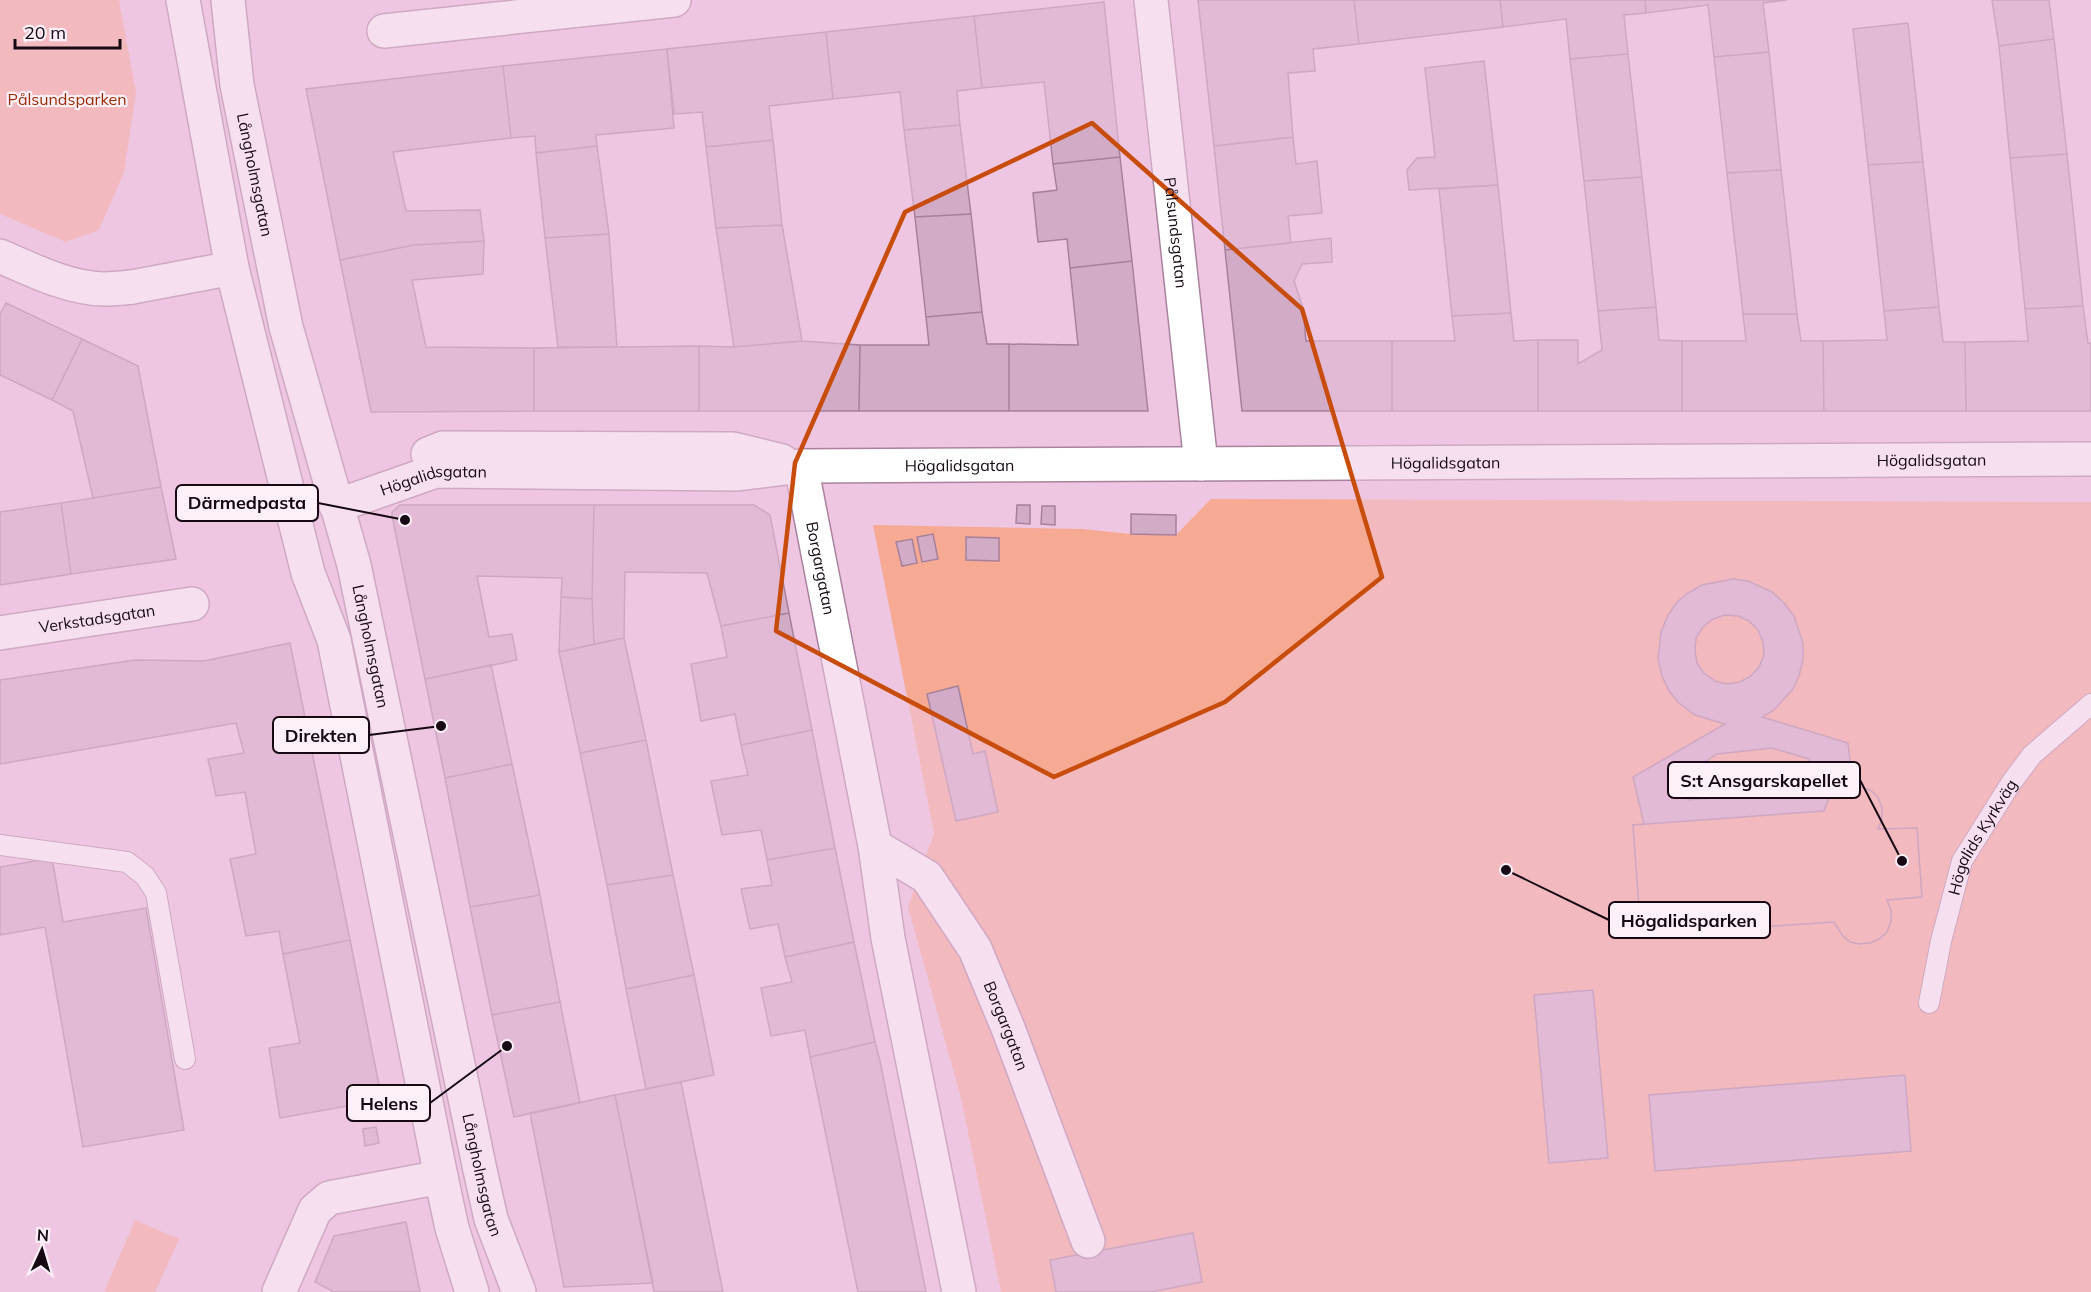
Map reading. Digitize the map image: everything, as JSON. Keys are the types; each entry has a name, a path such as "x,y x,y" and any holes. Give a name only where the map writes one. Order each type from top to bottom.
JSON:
{"street":[{"path":"183,0 232,268 308,573 334,640 441,1177 452,1228 472,1292"},
{"name":"Långholmsgatan","path":"228,0 237,85 286,327 354,565 491,1219 519,1292"},
{"path":"384,31 674,0"},
{"name":"Pålsundsgatan","path":"1151,0 1201,464"},
{"path":"0,256 45,275 104,289 132,287 232,268"},
{"name":"Högalidsgatan","path":"295,519 436,471 737,474 801,466 2091,459"},
{"name":"Borgargatan","path":"801,466 875,846 888,938 959,1292"},
{"name":"Verkstadsgatan","path":"0,633 192,604"},
{"name":"Borgargatan","path":"875,846 927,877 975,950 1008,1028 1088,1241"},
{"path":"279,1292 315,1210 329,1198 480,1170"}],"lane":[{"name":"Högalids Kyrkväg","path":"1929,1003 1941,941 1962,861 2011,783 2032,755 2091,704"},
{"path":"0,845 127,862 146,876 156,893 185,1059"}],"highlighted area":[{"path":"1092,123 1302,309 1382,577 1225,702 1054,777 776,631 795,463 905,212"}],"green space":[{"name":"Pålsundsparken","path":"0,0 119,0 136,93 124,172 99,230 66,242 0,214"},
{"path":"1211,499 2091,502 2091,1292 1001,1292 961,1098 908,907 934,833 873,525 1082,529 1131,534 1176,535"},
{"path":"135,1220 179,1239 155,1292 104,1292"}],"building":[{"path":"1198,0 1354,0 1359,44 1313,49 1315,71 1288,73 1293,137 1214,146"},
{"path":"1354,0 1500,0 1503,27 1359,44"},
{"path":"1500,0 1645,0 1646,13 1624,15 1628,54 1570,59 1566,19 1503,27"},
{"path":"1645,0 1787,0 1763,3 1769,52 1714,57 1708,5 1646,13"},
{"path":"1992,0 2049,0 2054,39 1999,46"},
{"path":"1104,2 1120,157 1053,164 1044,82 982,88 974,16"},
{"path":"974,16 982,88 957,91 960,125 904,130 900,92 833,99 826,32"},
{"path":"1908,23 1923,162 1868,165 1853,29"},
{"path":"826,32 833,99 769,106 773,140 706,147 702,112 674,114 667,49"},
{"path":"2054,39 2067,154 2010,158 1999,46"},
{"path":"667,49 674,128 596,135 597,146 536,153 535,136 511,138 503,66"},
{"path":"1769,52 1781,170 1727,173 1714,57"},
{"path":"1628,54 1642,177 1584,181 1570,59"},
{"path":"1484,61 1498,185 1409,190 1407,170 1417,158 1435,157 1425,68"},
{"path":"503,66 511,138 393,152 406,211 480,210 484,241 414,245 340,260 306,89"},
{"path":"960,125 971,214 915,217 904,130"},
{"path":"1293,137 1296,164 1317,161 1322,213 1288,216 1291,243 1225,250 1214,146"},
{"path":"773,140 782,225 716,228 706,147"},
{"path":"597,146 609,234 545,238 536,153"},
{"path":"2067,154 2083,306 2025,309 2010,158"},
{"path":"1120,157 1132,261 1070,268 1067,239 1038,242 1033,193 1057,190 1053,164"},
{"path":"1923,162 1939,307 1884,311 1868,165"},
{"path":"1781,170 1797,314 1743,314 1727,173"},
{"path":"1642,177 1656,307 1598,311 1584,181"},
{"path":"1498,185 1511,313 1452,316 1439,189"},
{"path":"971,214 982,312 926,317 915,217"},
{"path":"782,225 802,341 734,347 716,228"},
{"path":"609,234 617,347 558,347 545,238"},
{"path":"1331,238 1332,262 1302,264 1294,281 1303,308 1306,341 1392,341 1392,411 1242,411 1225,250"},
{"path":"484,241 483,274 412,280 426,347 534,348 534,411 371,412 340,260 414,245"},
{"path":"1132,261 1148,411 1009,411 1009,344 1078,345 1070,268"},
{"path":"6,303 82,339 52,400 0,375 0,314"},
{"path":"2083,306 2088,343 2091,343 2091,411 1966,411 1965,342 2028,341 2025,309"},
{"path":"1656,307 1659,340 1682,341 1682,411 1538,411 1538,340 1578,340 1578,364 1602,350 1598,311"},
{"path":"1939,307 1943,342 1965,342 1966,411 1824,411 1823,341 1887,340 1884,311"},
{"path":"982,312 987,344 1009,344 1009,411 859,411 860,345 929,345 926,317"},
{"path":"1511,313 1514,341 1538,340 1538,411 1392,411 1392,341 1455,341 1452,316"},
{"path":"1743,314 1797,314 1801,341 1823,341 1824,411 1682,411 1682,341 1746,341"},
{"path":"82,339 138,366 161,487 93,498 73,411 52,400"},
{"path":"802,341 860,345 859,411 699,411 699,346 734,347"},
{"path":"699,346 699,411 534,411 534,348"},
{"path":"161,487 176,559 71,574 61,503"},
{"path":"61,503 71,574 0,585 0,512"},
{"path":"400,505 594,505 592,599 561,597 562,578 477,576 489,637 512,634 517,660 425,679 392,516 392,512"},
{"path":"594,505 754,505 770,515 789,613 721,626 707,573 625,572 624,638 594,644 592,599"},
{"path":"1017,505 1030,505 1030,524 1016,523"},
{"path":"1042,506 1055,506 1055,525 1041,524"},
{"path":"1131,514 1176,515 1176,535 1131,534"},
{"path":"933,534 938,559 922,562 917,537"},
{"path":"966,537 999,538 999,561 966,560"},
{"path":"912,539 917,563 902,566 896,542"},
{"path":"1733,579 1748,581 1772,592 1784,603 1794,616 1803,643 1803,660 1793,689 1774,710 1762,717 1848,743 1853,785 1870,790 1878,797 1882,808 1882,819 1878,829 1917,828 1922,897 1887,900 1891,910 1891,921 1887,932 1879,939 1870,943 1850,942 1842,935 1834,922 1641,935 1633,825 1644,824 1633,777 1725,724 1695,715 1679,703 1669,691 1658,659 1661,632 1668,615 1677,602 1702,585","holes":["1725,615 1738,616 1749,621 1758,630 1763,642 1764,655 1759,667 1751,676 1740,682 1727,684 1715,681 1704,673 1697,663 1695,651 1696,638 1703,627 1713,619","1772,748 1809,759 1807,791 1688,800 1683,776 1717,754"]},
{"path":"561,597 592,599 594,644 559,652"},
{"path":"789,613 812,730 741,745 735,714 701,721 691,664 727,657 721,626"},
{"path":"624,638 646,740 580,753 559,652"},
{"path":"290,643 350,940 283,954 279,931 246,936 230,859 256,854 245,792 216,796 208,759 244,753 236,723 0,764 0,680 135,660 204,661"},
{"path":"491,665 512,764 445,778 425,679"},
{"path":"958,686 973,754 985,751 998,812 956,821 927,694"},
{"path":"812,730 835,848 767,860 761,830 722,835 711,781 748,775 741,745"},
{"path":"646,740 673,875 607,885 580,753"},
{"path":"512,764 540,895 470,907 445,778"},
{"path":"1853,785 1870,790 1878,797 1882,808 1882,819 1878,829 1917,828 1922,897 1887,900 1891,910 1891,921 1887,932 1879,939 1870,943 1850,942 1842,935 1834,922 1641,935 1633,825 1824,811 1833,794 1845,786"},
{"path":"835,848 854,942 785,957 778,924 750,929 741,889 772,885 767,860"},
{"path":"52,858 63,922 146,908 184,1130 83,1147 45,927 0,935 0,867"},
{"path":"673,875 694,975 626,989 607,885"},
{"path":"540,895 560,1002 492,1015 470,907"},
{"path":"350,940 382,1100 280,1118 269,1048 300,1043 283,954"},
{"path":"854,942 875,1042 810,1057 805,1030 771,1036 761,988 792,982 785,957"},
{"path":"694,975 714,1075 646,1089 626,989"},
{"path":"1593,990 1608,1158 1549,1163 1534,995"},
{"path":"560,1002 580,1103 514,1117 492,1015"},
{"path":"875,1042 926,1292 858,1292 810,1057"},
{"path":"1905,1075 1911,1151 1655,1171 1649,1095"},
{"path":"681,1082 723,1292 654,1292 615,1095"},
{"path":"615,1095 653,1283 564,1287 530,1113"},
{"path":"376,1127 379,1143 365,1146 363,1129"},
{"path":"406,1222 420,1292 334,1292 315,1282 334,1236"},
{"path":"1193,1233 1202,1282 1151,1292 1056,1292 1050,1260"}],"place":[{"name":"Därmedpasta","path":"405,520"},
{"name":"Direkten","path":"441,726"},
{"name":"S:t Ansgarskapellet","path":"1902,861"},
{"name":"Högalidsparken","path":"1506,870"},
{"name":"Helens","path":"507,1046"}]}
